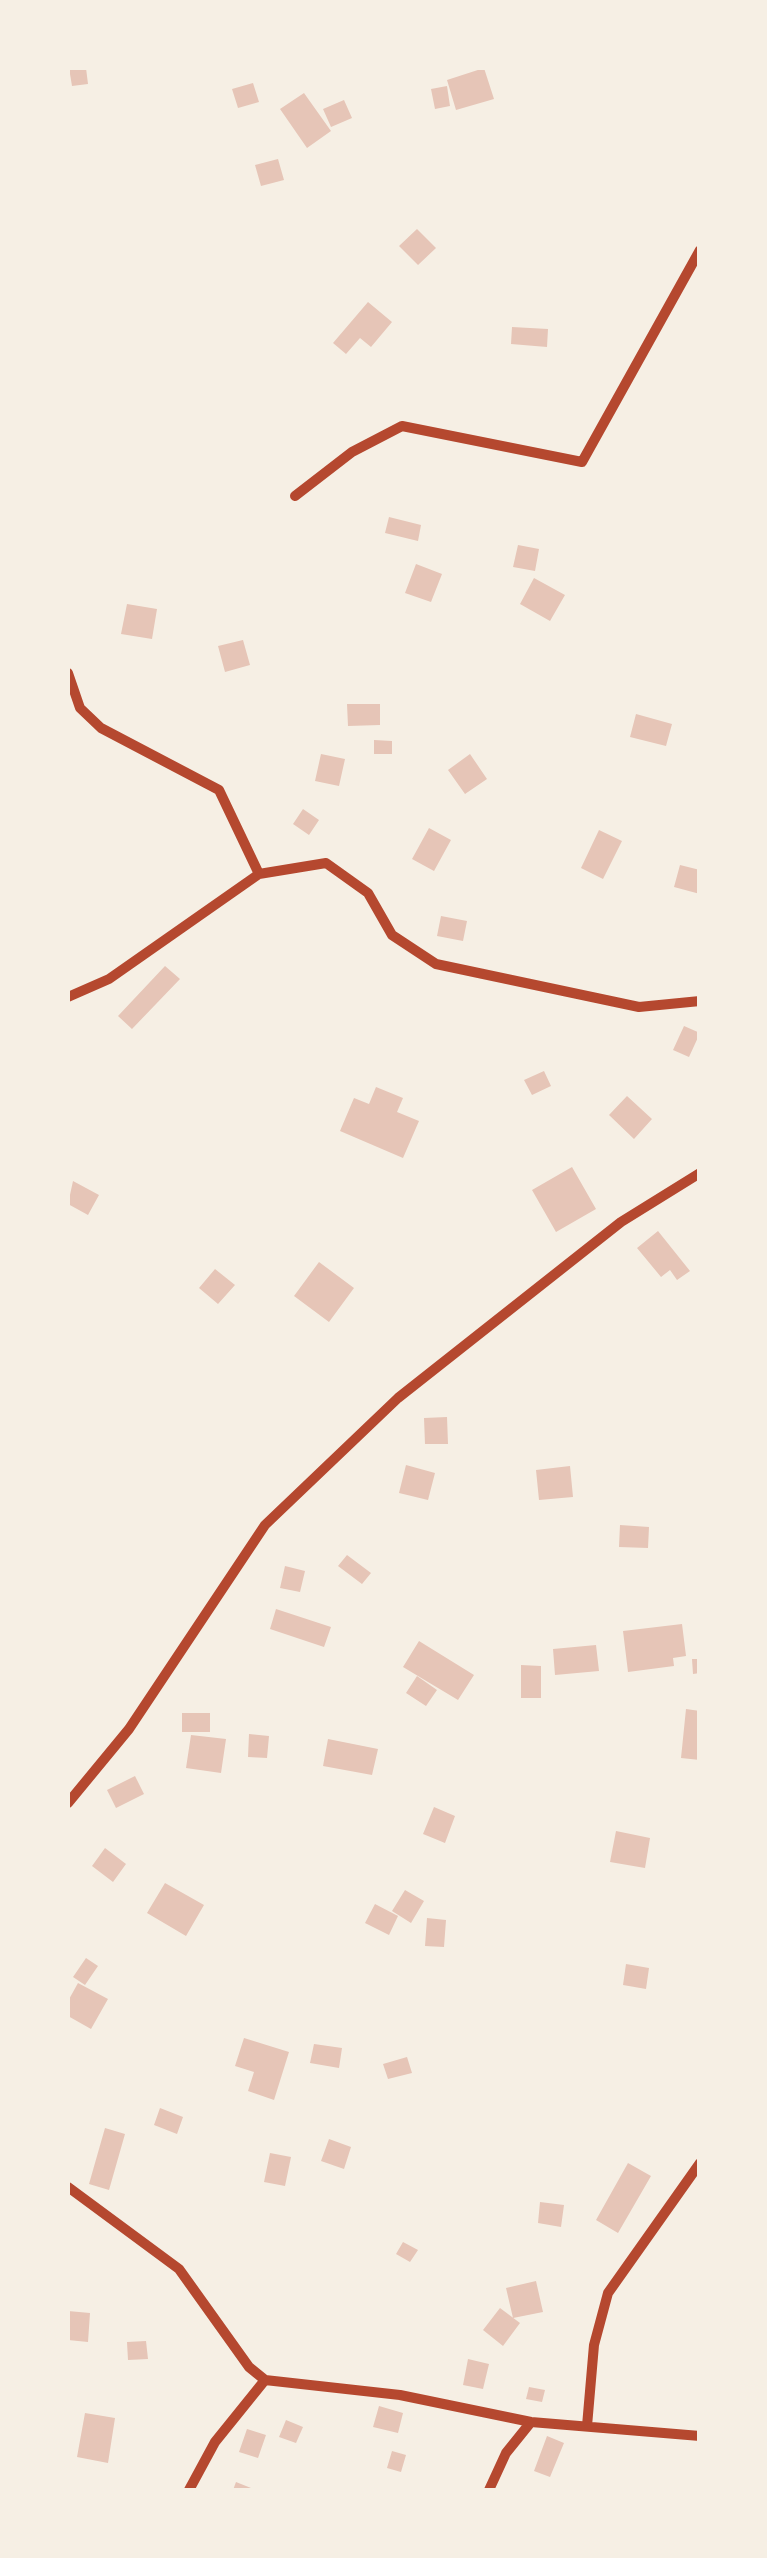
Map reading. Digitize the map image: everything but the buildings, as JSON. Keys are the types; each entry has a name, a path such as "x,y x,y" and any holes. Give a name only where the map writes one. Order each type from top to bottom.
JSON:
{"street":[{"path":"295,496 352,452 402,426 582,462 700,250"},
{"path":"68,672 80,708 102,728 220,790 258,874"},
{"path":"68,998 109,979 258,874 326,862 368,893 392,935 436,964 639,1007 700,1000"},
{"path":"68,1803 129,1728 265,1525 398,1398 621,1222 700,1174"},
{"path":"587,2426 594,2344 608,2294 700,2163"},
{"path":"68,2187 179,2268 249,2367 264,2380 400,2395 530,2422 700,2436"},
{"path":"189,2490 215,2442 264,2380"},
{"path":"489,2490 506,2453 530,2422"}]}
